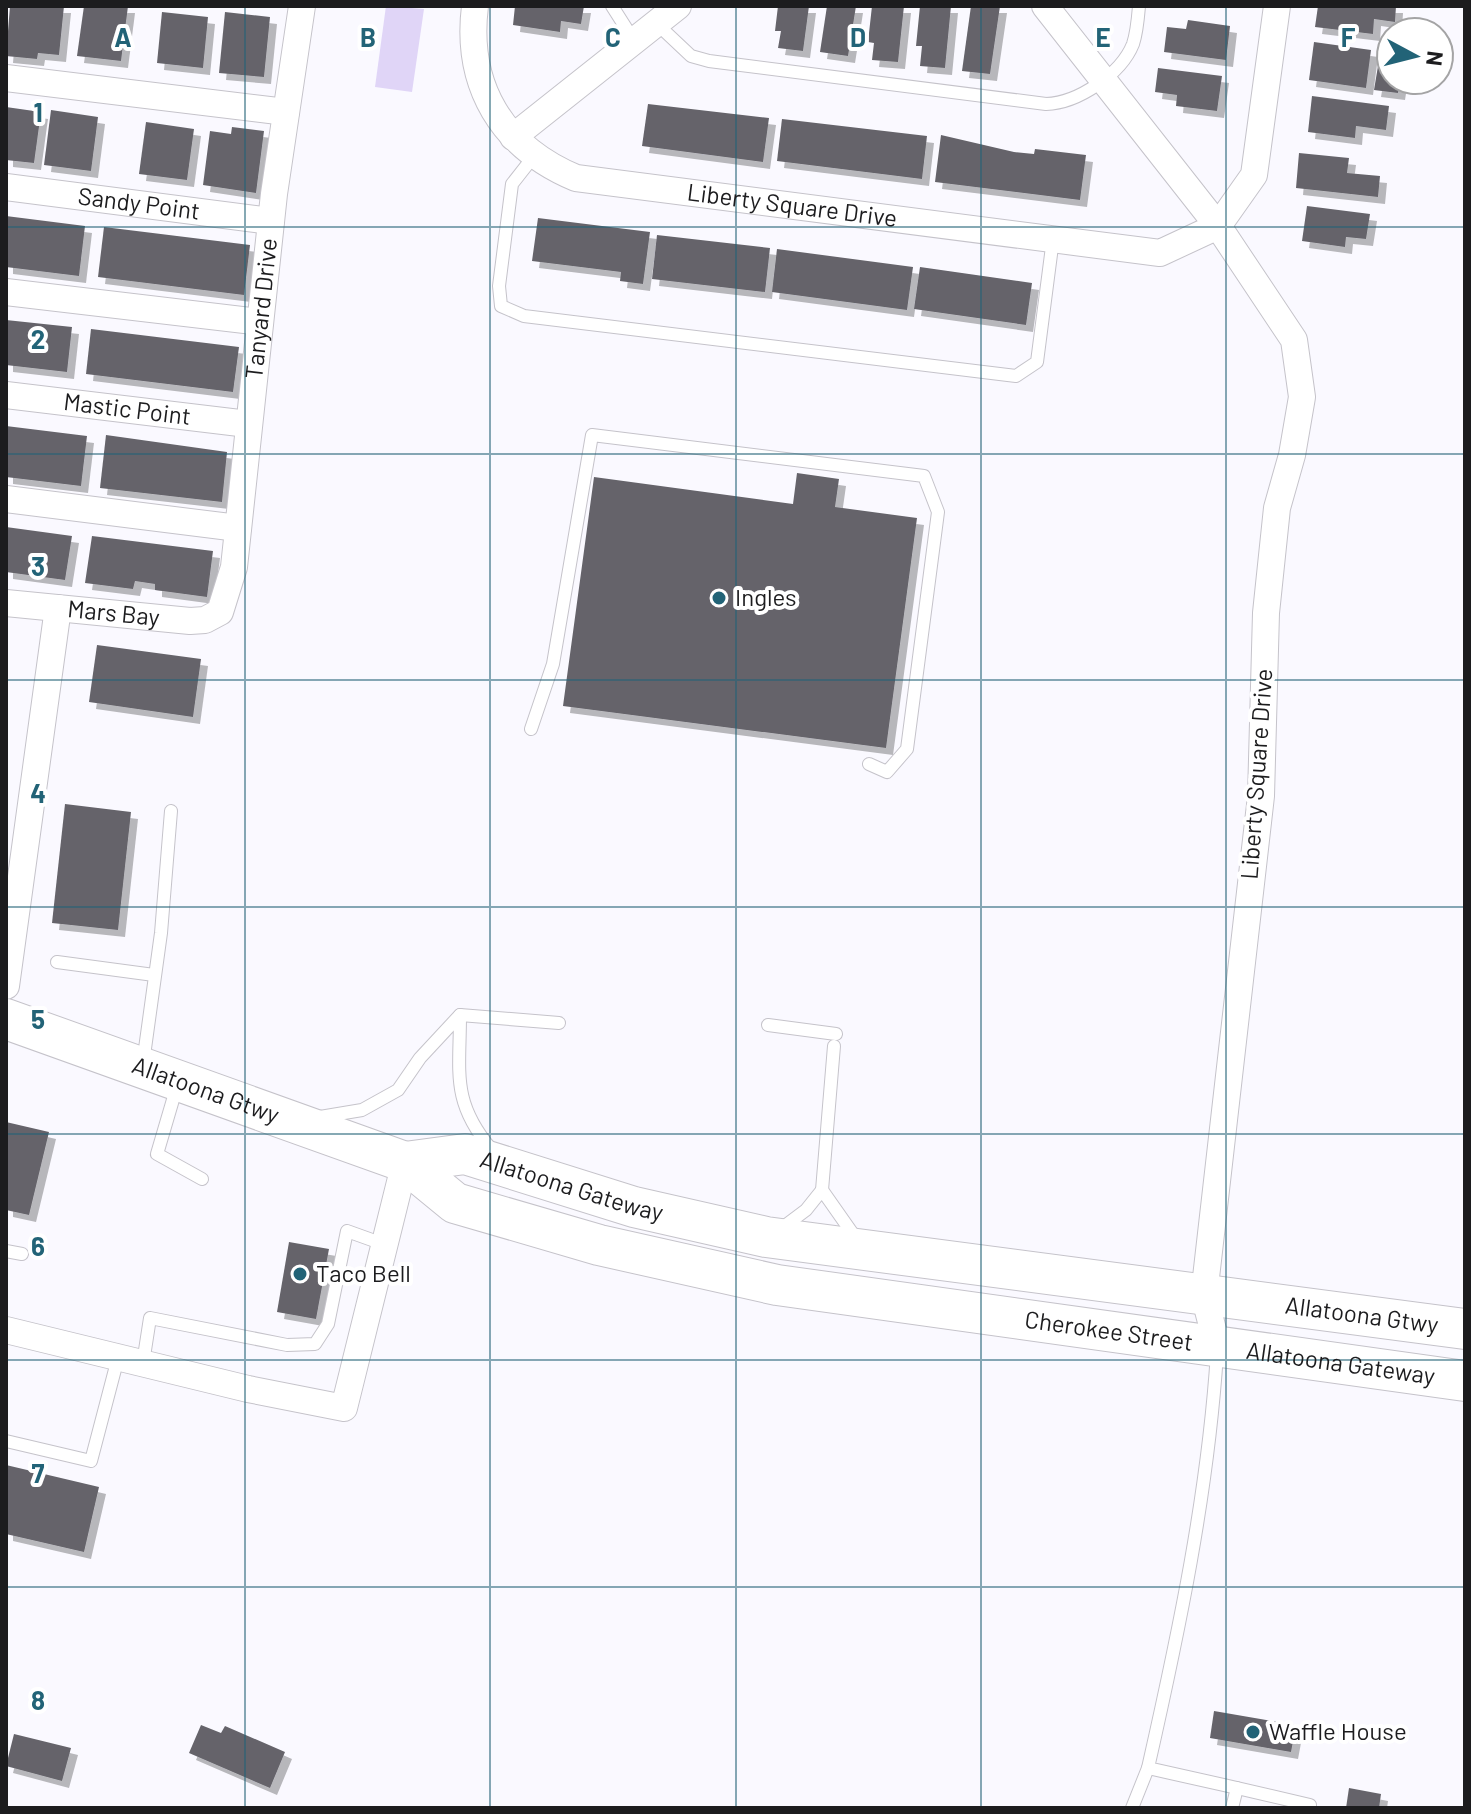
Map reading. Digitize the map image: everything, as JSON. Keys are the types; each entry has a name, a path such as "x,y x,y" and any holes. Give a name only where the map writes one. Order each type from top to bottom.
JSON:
{"main road":[{"name":"Allatoona Gtwy","path":"6,1019 405,1162"},
{"name":"Allatoona Gateway","path":"405,1162 465,1154 634,1207 761,1236 1259,1302"},
{"name":"Allatoona Gateway","path":"405,1162 455,1203 599,1245 777,1285 1002,1316"},
{"name":"Allatoona Gtwy","path":"1259,1302 1465,1329"},
{"name":"Cherokee Street","path":"1002,1316 1217,1345"},
{"name":"Allatoona Gateway","path":"1217,1345 1465,1381"}],"street":[{"name":"Tanyard Drive","path":"220,612 230,590 271,221 302,6"},
{"name":"Liberty Square Drive","path":"475,6 474,61 482,91 513,137 534,156 576,178 1160,253 1218,226 1254,175 1277,6"},
{"path":"513,137 678,6"},
{"path":"1045,6 1218,226"},
{"path":"6,78 286,112"},
{"name":"Sandy Point","path":"6,187 271,221"},
{"name":"Liberty Square Drive","path":"1217,1345 1204,1295 1261,796 1266,613 1277,508 1292,455 1302,397 1294,340 1218,226"},
{"path":"6,292 260,322"},
{"name":"Mastic Point","path":"6,395 248,424"},
{"path":"6,499 238,528"},
{"name":"Mars Bay","path":"6,603 190,621 205,620 220,612"},
{"path":"6,986 14,868 58,608"},
{"path":"6,1330 344,1408 405,1162"}],"lane":[{"path":"612,6 633,39"},
{"path":"656,23 691,56 709,61 1055,104 1071,100 1120,65 1132,47 1139,6"},
{"path":"534,156 512,184 499,286 501,306 524,316 1016,376 1037,362 1053,239"},
{"path":"531,729 553,664 592,435 924,476 938,512 907,749 887,772 869,764"},
{"path":"171,811 154,975 161,1073 157,1154 202,1179"},
{"path":"57,962 154,975"},
{"path":"460,1015 559,1023"},
{"path":"295,1122 362,1110 398,1090 420,1058 460,1015"},
{"path":"460,1015 460,1099 475,1131 505,1167"},
{"path":"761,1236 797,1218 822,1190 835,1040 768,1025"},
{"path":"822,1190 845,1227 873,1252"},
{"path":"6,1441 91,1461 130,1360 150,1318 287,1345 315,1344 328,1324 347,1231 386,1245"},
{"path":"6,1251 22,1254"},
{"path":"1132,1808 1148,1768 1171,1667 1211,1440 1217,1345"},
{"path":"1148,1768 1310,1805"},
{"path":"1232,1808 1237,1788"}],"shaded area":[{"path":"386,6 424,9 412,92 375,87"}],"building":[{"path":"10,6 64,6 59,55 38,53 37,59 6,56"},
{"path":"84,6 128,6 121,61 77,56"},
{"path":"515,6 584,6 581,24 561,21 560,32 513,25"},
{"path":"778,6 809,6 803,51 778,48 781,31 775,31"},
{"path":"827,6 856,6 848,56 820,52"},
{"path":"872,6 904,6 898,62 872,60 874,43 868,42"},
{"path":"920,6 951,6 945,68 920,66 922,46 916,46"},
{"path":"971,6 1000,6 990,74 962,71"},
{"path":"1318,6 1396,6 1395,16 1375,16 1373,34 1315,27"},
{"path":"162,12 208,17 203,68 157,63"},
{"path":"225,12 270,17 264,77 219,73"},
{"path":"1188,20 1230,26 1226,60 1164,52 1167,27 1186,29"},
{"path":"1314,42 1371,50 1366,88 1309,80"},
{"path":"1158,68 1222,76 1217,111 1176,106 1177,95 1155,92"},
{"path":"1312,96 1389,106 1386,130 1356,126 1355,138 1308,132"},
{"path":"648,104 769,118 763,162 642,146"},
{"path":"6,107 41,112 34,163 6,160"},
{"path":"51,110 98,117 91,171 44,165"},
{"path":"782,119 927,136 922,179 777,161"},
{"path":"146,122 194,129 187,180 139,174"},
{"path":"232,127 264,131 256,193 203,185 210,131 231,134"},
{"path":"941,135 1014,152 1034,154 1035,149 1086,155 1080,200 935,182"},
{"path":"1299,153 1349,158 1347,173 1380,176 1378,197 1296,188"},
{"path":"1307,206 1370,214 1366,239 1346,237 1345,247 1302,241"},
{"path":"6,216 85,226 79,276 6,267"},
{"path":"538,218 650,232 643,284 620,281 621,272 532,261"},
{"path":"104,227 250,245 244,295 98,277"},
{"path":"657,235 770,248 765,292 652,279"},
{"path":"777,249 913,267 907,310 772,292"},
{"path":"920,267 1032,283 1026,325 914,309"},
{"path":"6,320 72,327 67,372 6,365"},
{"path":"91,329 239,347 233,392 86,374"},
{"path":"6,426 87,436 81,486 6,477"},
{"path":"106,435 227,452 222,502 100,488"},
{"path":"797,473 839,479 835,507 917,518 886,748 563,706 594,477 793,504"},
{"path":"6,527 72,536 65,580 6,572"},
{"path":"92,536 213,551 207,597 155,590 155,584 135,581 133,589 85,583"},
{"path":"97,645 201,659 193,717 89,702"},
{"path":"65,804 131,812 118,930 52,923"},
{"path":"6,1122 49,1132 29,1215 6,1210"},
{"path":"289,1242 329,1249 316,1319 277,1312"},
{"path":"6,1465 99,1487 84,1552 6,1534"},
{"name":"Waffle House","path":"1214,1711 1296,1725 1291,1752 1210,1738"},
{"path":"201,1725 221,1733 225,1726 285,1752 270,1788 189,1753"},
{"path":"14,1734 71,1748 62,1781 6,1766"},
{"path":"1349,1788 1381,1794 1379,1808 1346,1808"}],"place":[{"name":"Ingles","path":"719,598"},
{"name":"Taco Bell","path":"300,1274"},
{"name":"Waffle House","path":"1253,1732"}]}
